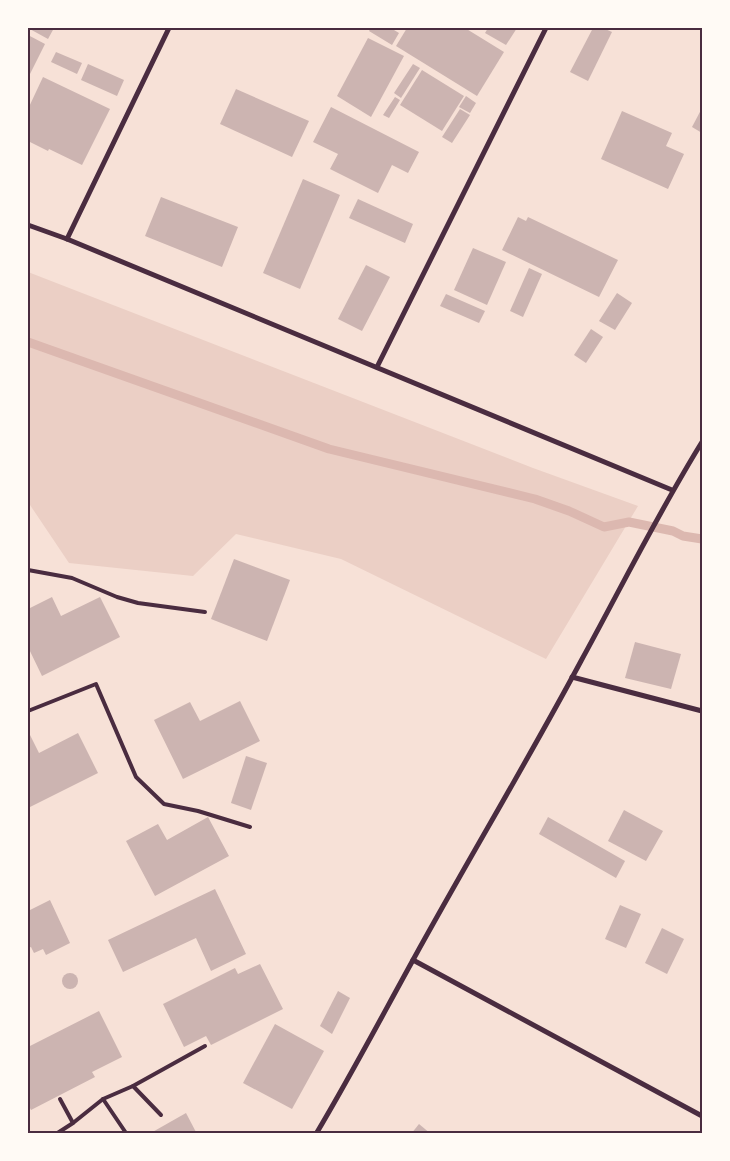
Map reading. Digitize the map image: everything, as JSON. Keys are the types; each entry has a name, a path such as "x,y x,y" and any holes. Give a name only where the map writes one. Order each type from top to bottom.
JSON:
{"street":[{"path":"67,239 169,28"},
{"path":"377,367 546,28"},
{"path":"28,226 67,239 672,490"},
{"path":"316,1134 572,677 660,516 672,490 702,442"},
{"path":"572,677 702,711"},
{"path":"413,960 702,1116"}],"lane":[{"path":"28,570 72,578 117,598 138,603 205,612"},
{"path":"28,711 96,684 136,777 164,804 198,811 250,827"},
{"path":"56,1134 104,1099 133,1086 205,1046"},
{"path":"133,1086 161,1115"},
{"path":"60,1099 73,1123"},
{"path":"104,1099 126,1133"}],"shaded area":[{"path":"28,272 533,468 638,506 546,659 341,559 236,534 193,576 69,563 28,502"}],"building":[{"path":"28,28 54,28 48,39"},
{"path":"371,28 395,28 394,30 399,33 392,45 369,31"},
{"path":"407,28 465,28 504,52 477,96 396,46"},
{"path":"488,28 517,28 506,45 485,33"},
{"path":"593,28 603,28 612,32 588,81 570,72"},
{"path":"28,35 45,44 28,78"},
{"path":"368,38 404,56 371,117 337,96"},
{"path":"56,52 82,63 77,74 51,62"},
{"path":"88,64 124,80 117,96 81,80"},
{"path":"413,64 420,68 401,98 394,93"},
{"path":"422,70 464,96 442,131 400,105"},
{"path":"43,77 110,109 82,165 28,141 28,109"},
{"path":"236,89 309,121 292,157 220,124"},
{"path":"466,96 476,103 470,113 459,107"},
{"path":"395,97 400,100 389,118 383,115"},
{"path":"331,107 419,152 408,173 392,165 378,193 330,169 338,154 313,142"},
{"path":"702,108 702,133 692,127"},
{"path":"460,109 470,115 452,143 442,137"},
{"path":"622,111 672,133 666,146 684,154 668,189 601,159"},
{"path":"303,179 340,195 300,289 263,273"},
{"path":"161,197 238,227 222,267 145,236"},
{"path":"358,199 413,224 405,243 349,218"},
{"path":"518,217 526,221 528,217 618,260 599,297 502,250"},
{"path":"473,248 506,262 487,305 454,290"},
{"path":"366,265 390,277 362,331 338,319"},
{"path":"529,268 542,274 523,317 510,311"},
{"path":"617,293 632,303 615,330 599,321"},
{"path":"446,294 485,311 479,323 440,306"},
{"path":"591,329 603,337 586,363 574,355"},
{"path":"234,559 290,580 267,641 211,619"},
{"path":"52,597 61,616 100,597 120,637 42,676 28,647 28,609"},
{"path":"635,642 681,654 671,689 625,678"},
{"path":"240,701 260,741 183,779 154,720 190,702 200,721"},
{"path":"29,733 39,753 78,733 98,773 28,808"},
{"path":"246,756 267,763 251,810 231,803"},
{"path":"624,810 663,831 646,861 608,841"},
{"path":"208,817 229,856 155,896 126,841 158,824 167,840"},
{"path":"548,817 625,861 616,878 539,834"},
{"path":"215,889 246,954 211,971 196,938 123,972 108,940"},
{"path":"50,900 70,943 46,955 43,949 34,953 31,947 28,948 28,911"},
{"path":"620,905 641,914 626,948 605,939"},
{"path":"662,928 684,939 667,974 645,963"},
{"path":"260,964 283,1009 211,1045 206,1036 184,1047 163,1004 235,968 238,974"},
{"path":"67,973 73,973 78,978 76,987 67,989 62,984 62,978"},
{"path":"338,991 350,998 332,1034 320,1026"},
{"path":"99,1011 122,1057 92,1072 95,1077 31,1110 28,1104 28,1047"},
{"path":"275,1024 324,1051 292,1109 243,1083"},
{"path":"186,1113 197,1134 149,1134"},
{"path":"419,1124 431,1134 411,1134"}],"waterway":[{"path":"28,342 329,449 535,499 569,511 604,527 629,522 702,539"}]}
